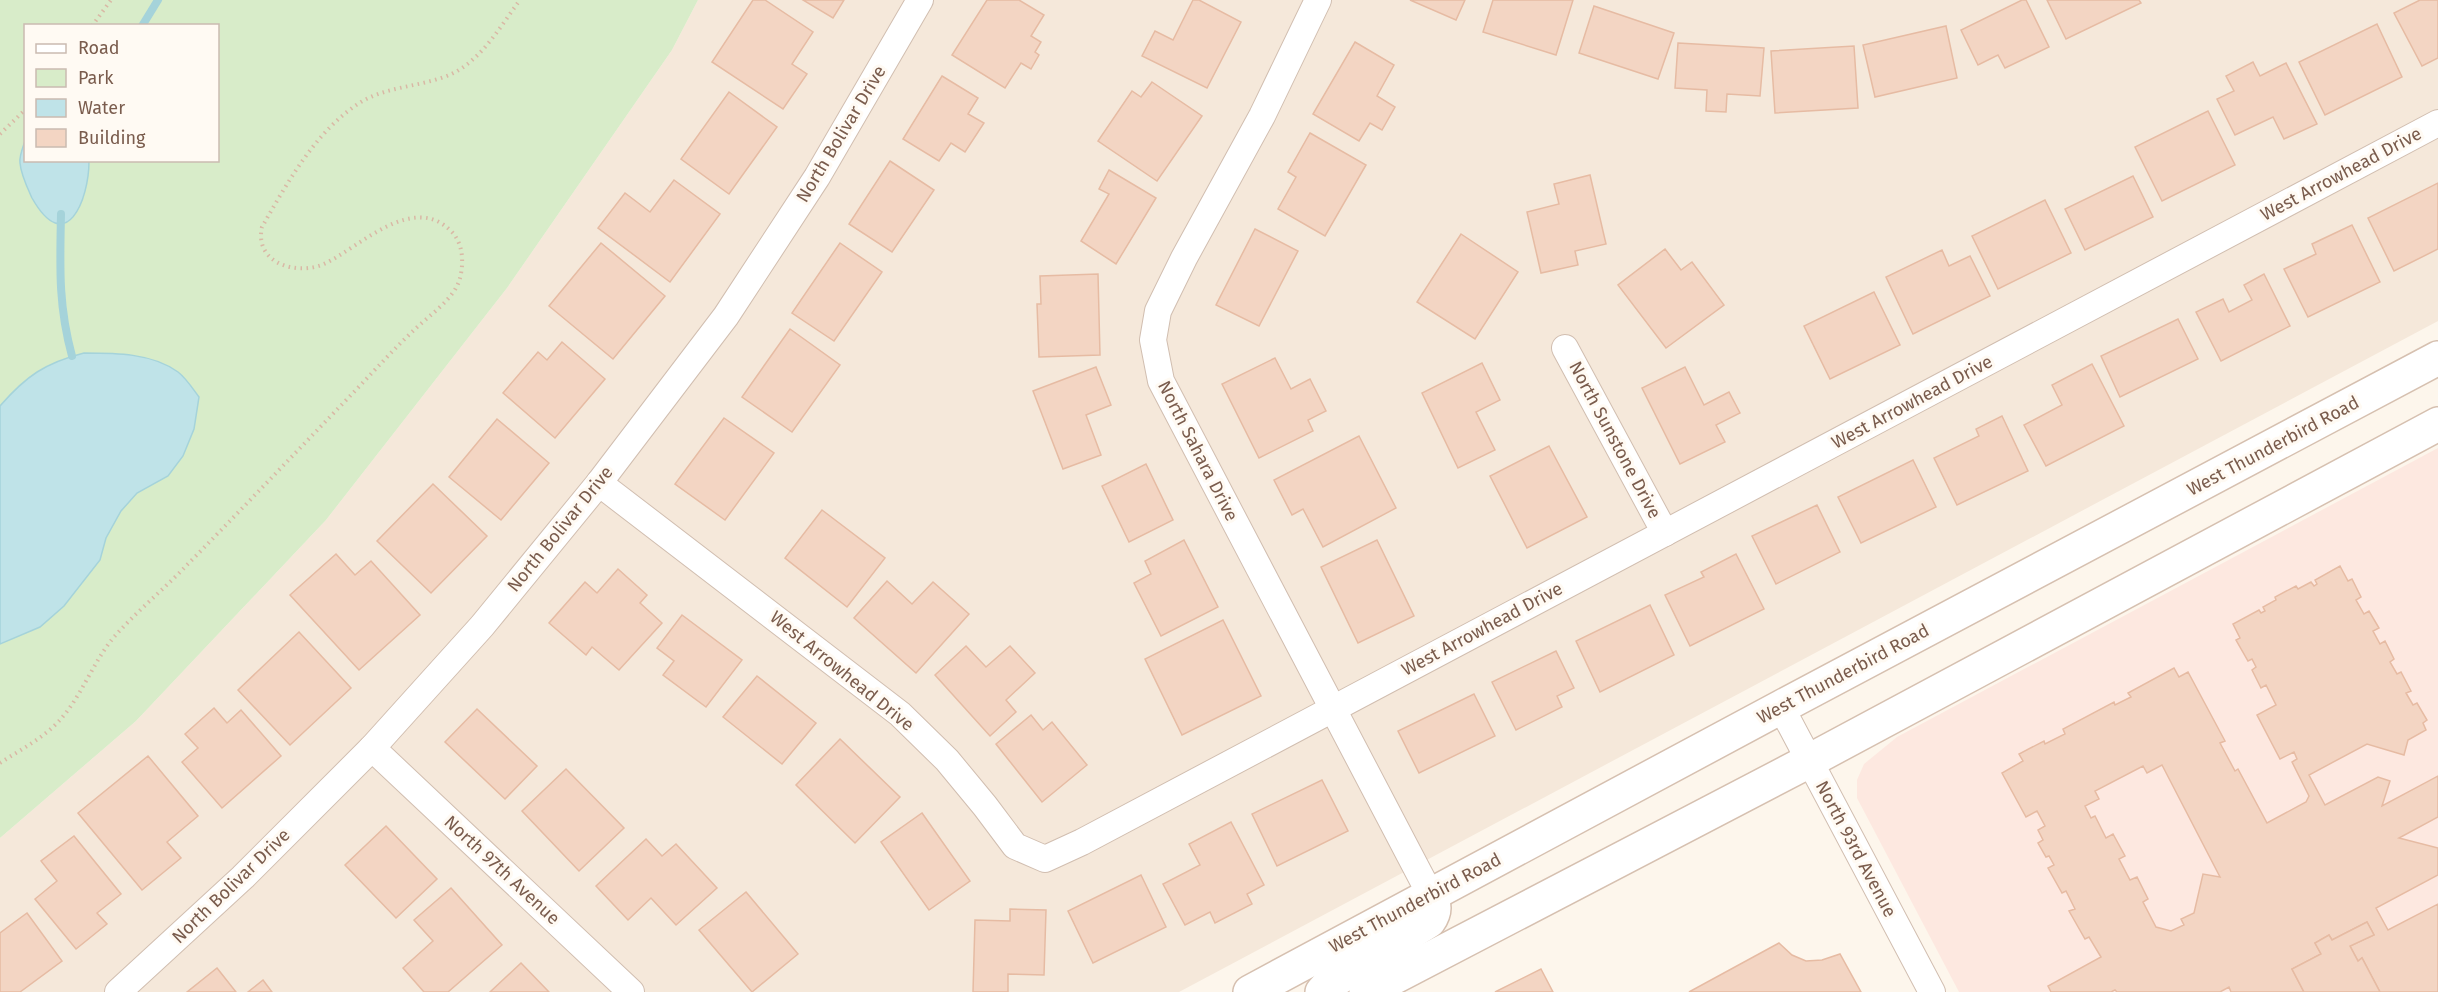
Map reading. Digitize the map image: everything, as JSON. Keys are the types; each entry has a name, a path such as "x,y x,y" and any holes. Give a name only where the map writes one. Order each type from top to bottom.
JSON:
{"main road":[{"name":"West Thunderbird Road","path":"1250,992 1780,707 2438,358"},
{"path":"1366,992 1809,761 2438,424"},
{"path":"1322,992 1329,984 1429,921 1434,915 1435,905 1430,894"}],"street":[{"name":"North Bolivar Drive","path":"118,992 243,877 372,748 482,626 599,483 726,316 817,177 920,0"},
{"name":"North Sahara Drive","path":"1318,0 1262,116 1163,300 1158,311 1153,340 1161,381 1430,894"},
{"name":"West Arrowhead Drive","path":"599,483 900,714 946,760 1015,846 1045,859 1082,842 2438,123"},
{"name":"North Sunstone Drive","path":"1564,348 1665,533"},
{"name":"North 93rd Avenue","path":"1780,707 1932,992"},
{"name":"North 97th Avenue","path":"372,748 631,992"}],"path":[{"path":"93,24 111,0"},
{"path":"0,763 51,729 65,715 114,638 451,294 460,280 463,263 461,248 455,236 445,225 433,220 401,221 382,228 325,263 313,268 297,269 282,266 270,258 262,246 260,236 262,226 328,127 344,113 375,94 433,81 456,71 480,52 520,0"},
{"path":"0,134 24,111"}],"shaded area":[{"path":"698,0 2438,0 2438,321 1179,992 0,992 0,838 136,721 326,520 507,288 672,50"},
{"path":"2438,448 2438,992 1959,992 1857,798 1857,780 1864,764 1897,737"}],"green space":[{"path":"0,0 698,0 672,50 507,288 326,520 136,721 0,838"}],"water":[{"path":"24,144 24,162 89,162 85,192 80,206 73,217 65,223 55,223 44,215 32,198 23,176 21,155"},
{"path":"84,353 133,355 157,361 178,372 199,397 194,429 183,456 168,476 137,493 121,511 106,538 100,560 64,606 40,627 0,644 0,406 19,386 37,372 58,361"}],"building":[{"path":"753,0 765,0 813,32 792,64 807,74 783,109 712,62"},
{"path":"803,0 844,0 833,18"},
{"path":"987,0 1019,0 1044,15 1031,36 1041,42 1035,52 1039,55 1031,69 1021,63 1005,88 952,55"},
{"path":"1193,0 1199,0 1241,22 1207,88 1142,56 1155,31 1173,40"},
{"path":"1410,0 1465,0 1456,20"},
{"path":"1493,0 1573,0 1556,55 1483,32"},
{"path":"2026,0 2049,47 2005,68 1998,55 1978,65 1961,30"},
{"path":"2047,0 2139,0 2141,3 2066,39"},
{"path":"2420,0 2438,0 2438,58 2422,66 2394,13"},
{"path":"1594,6 1674,33 1658,79 1579,53"},
{"path":"2377,24 2402,77 2325,115 2299,62"},
{"path":"1946,26 1957,78 1875,97 1863,45"},
{"path":"1355,42 1394,65 1377,96 1395,107 1382,130 1370,123 1359,141 1313,114"},
{"path":"1678,43 1764,48 1760,96 1727,94 1726,112 1706,111 1707,90 1675,88"},
{"path":"1854,46 1858,108 1775,113 1771,51"},
{"path":"2253,62 2260,76 2286,63 2317,124 2284,139 2273,117 2235,135 2217,99 2234,91 2226,76"},
{"path":"942,76 978,98 968,114 984,123 965,152 951,143 939,161 903,139"},
{"path":"1152,82 1202,116 1157,181 1098,141 1132,91 1141,97"},
{"path":"729,92 777,127 729,194 681,159"},
{"path":"2208,111 2235,165 2162,201 2135,147"},
{"path":"1310,133 1366,165 1325,236 1278,209 1296,177 1288,172"},
{"path":"890,161 934,190 892,252 849,224"},
{"path":"1109,170 1156,198 1116,264 1081,241 1109,194 1099,189"},
{"path":"1590,175 1606,244 1575,251 1578,265 1541,273 1527,212 1559,204 1554,184"},
{"path":"2133,176 2153,217 2085,250 2065,209"},
{"path":"674,180 720,214 670,282 598,228 625,193 650,212"},
{"path":"2438,183 2438,249 2394,271 2368,218"},
{"path":"2045,200 2071,253 1998,289 1972,236"},
{"path":"2352,225 2380,282 2308,317 2284,269 2316,254 2312,244"},
{"path":"1255,229 1298,251 1259,326 1216,305"},
{"path":"1461,234 1518,272 1475,339 1417,302"},
{"path":"601,243 665,296 613,359 549,306"},
{"path":"840,243 882,272 834,341 792,313"},
{"path":"1665,249 1681,270 1692,262 1724,305 1666,348 1618,285"},
{"path":"1942,250 1949,266 1970,256 1990,296 1913,334 1886,277"},
{"path":"1098,274 1100,355 1039,357 1037,304 1041,304 1040,276"},
{"path":"2264,274 2290,326 2221,361 2196,312 2223,299 2229,312 2252,300 2244,285"},
{"path":"1874,292 1900,345 1830,379 1804,326"},
{"path":"2178,319 2198,359 2120,397 2101,356"},
{"path":"790,329 840,365 792,432 742,397"},
{"path":"562,342 605,379 555,438 503,393 538,352 547,360"},
{"path":"1275,358 1291,389 1310,379 1326,411 1308,420 1313,431 1259,458 1222,384"},
{"path":"1482,363 1500,400 1476,412 1495,450 1458,468 1422,393"},
{"path":"2092,364 2124,426 2046,466 2024,425 2062,405 2052,385"},
{"path":"1096,367 1111,405 1086,415 1101,455 1063,469 1033,391"},
{"path":"1685,367 1704,405 1729,392 1740,413 1716,425 1725,442 1680,464 1642,388"},
{"path":"2002,416 2028,471 1957,505 1934,458 1979,436 1976,429"},
{"path":"724,418 774,453 725,520 675,484"},
{"path":"497,419 549,463 501,520 449,477"},
{"path":"1359,436 1396,508 1323,547 1303,509 1292,515 1274,480"},
{"path":"1549,446 1587,517 1527,548 1490,476"},
{"path":"1913,460 1936,507 1861,543 1838,497"},
{"path":"1146,464 1173,520 1129,542 1102,486"},
{"path":"433,484 487,536 431,593 377,541"},
{"path":"1817,505 1840,552 1776,584 1752,536"},
{"path":"822,510 885,558 847,607 785,558"},
{"path":"1184,540 1218,607 1161,636 1134,583 1151,574 1145,561"},
{"path":"1377,540 1414,616 1358,643 1321,567"},
{"path":"336,554 355,575 371,561 420,615 359,670 290,595"},
{"path":"1736,554 1764,609 1690,646 1665,595 1704,577 1701,572"},
{"path":"2340,566 2348,581 2352,579 2361,597 2356,600 2364,614 2369,611 2379,628 2373,631 2380,644 2385,641 2394,659 2390,662 2397,674 2401,672 2411,691 2406,693 2413,705 2417,703 2427,720 2423,723 2426,730 2408,740 2404,755 2367,744 2309,775 2325,805 2378,777 2390,781 2382,806 2438,776 2438,817 2399,838 2438,848 2438,875 2376,908 2388,930 2438,904 2438,992 2380,992 2362,958 2358,961 2350,946 2374,935 2367,922 2332,940 2329,935 2315,943 2321,954 2292,969 2304,992 2231,992 2229,987 2220,992 2117,992 2115,990 2111,992 2051,992 2048,986 2101,957 2089,937 2085,939 2069,911 2075,909 2066,891 2062,893 2048,868 2054,865 2038,843 2043,840 2038,830 2045,826 2037,811 2026,817 2002,773 2023,761 2019,754 2044,741 2045,744 2065,734 2063,729 2114,702 2115,705 2131,697 2128,693 2174,668 2179,677 2188,672 2225,741 2220,743 2235,771 2238,769 2267,823 2306,802 2309,796 2292,762 2297,759 2294,752 2280,759 2257,715 2276,705 2266,685 2261,688 2252,670 2256,667 2252,659 2248,661 2236,640 2240,638 2233,624 2259,610 2261,613 2265,611 2263,607 2276,600 2275,597 2296,586 2298,589 2311,582 2314,586 2317,584 2315,580","holes":["2162,765 2220,877 2203,874 2194,913 2181,919 2184,925 2171,931 2156,927 2143,902 2148,899 2137,877 2130,880 2119,859 2125,856 2113,834 2106,838 2095,816 2091,818 2085,806 2099,799 2095,791 2143,766 2147,773"]},
{"path":"618,569 647,595 640,603 662,623 619,670 592,647 586,655 549,623 585,582 597,593"},
{"path":"887,581 912,604 933,582 969,614 916,673 854,618"},
{"path":"1650,605 1674,655 1600,692 1576,641"},
{"path":"682,615 742,660 706,707 663,675 674,661 657,648"},
{"path":"1223,620 1261,696 1182,735 1145,659"},
{"path":"299,632 351,688 290,745 238,690"},
{"path":"966,646 986,667 1010,646 1035,673 1006,700 1016,712 990,736 935,675"},
{"path":"1556,651 1574,688 1557,696 1562,707 1516,730 1492,682"},
{"path":"757,676 816,723 782,764 723,717"},
{"path":"1474,694 1495,736 1419,773 1398,731"},
{"path":"214,708 227,723 241,710 281,756 222,808 182,762 198,748 185,734"},
{"path":"477,709 537,766 505,799 445,742"},
{"path":"1031,715 1043,730 1052,722 1087,765 1042,802 996,744"},
{"path":"840,739 900,797 855,843 796,785"},
{"path":"148,756 198,816 167,842 181,858 142,890 78,813"},
{"path":"566,769 624,828 579,871 522,811"},
{"path":"1322,780 1348,831 1277,866 1252,814"},
{"path":"922,813 970,881 929,910 881,842"},
{"path":"1231,822 1264,885 1247,894 1252,904 1215,923 1210,912 1185,925 1163,884 1200,865 1189,844"},
{"path":"386,826 437,879 396,918 345,865"},
{"path":"74,836 121,894 97,913 107,924 76,949 35,899 57,881 41,861"},
{"path":"646,839 662,856 676,844 717,888 676,925 651,898 628,920 596,886"},
{"path":"1141,875 1166,927 1093,963 1068,911"},
{"path":"451,888 502,945 448,992 424,992 403,968 433,941 414,920"},
{"path":"746,892 798,954 752,992 699,930"},
{"path":"1010,909 1046,910 1044,975 1008,974 1008,992 973,992 975,920 1010,921"},
{"path":"27,913 62,961 20,992 0,992 0,933"},
{"path":"2367,922 2374,935 2350,946 2358,961 2362,958 2380,992 2304,992 2292,969 2321,954 2315,943 2329,935 2332,940"},
{"path":"1779,943 1792,955 1806,961 1822,960 1840,954 1861,992 1689,992"},
{"path":"521,963 549,992 490,992"},
{"path":"217,968 236,992 187,992"},
{"path":"1541,969 1553,992 1495,992"},
{"path":"263,980 272,992 248,992"}],"waterway":[{"path":"143,24 158,0"},
{"path":"61,214 62,302 72,356"}]}
